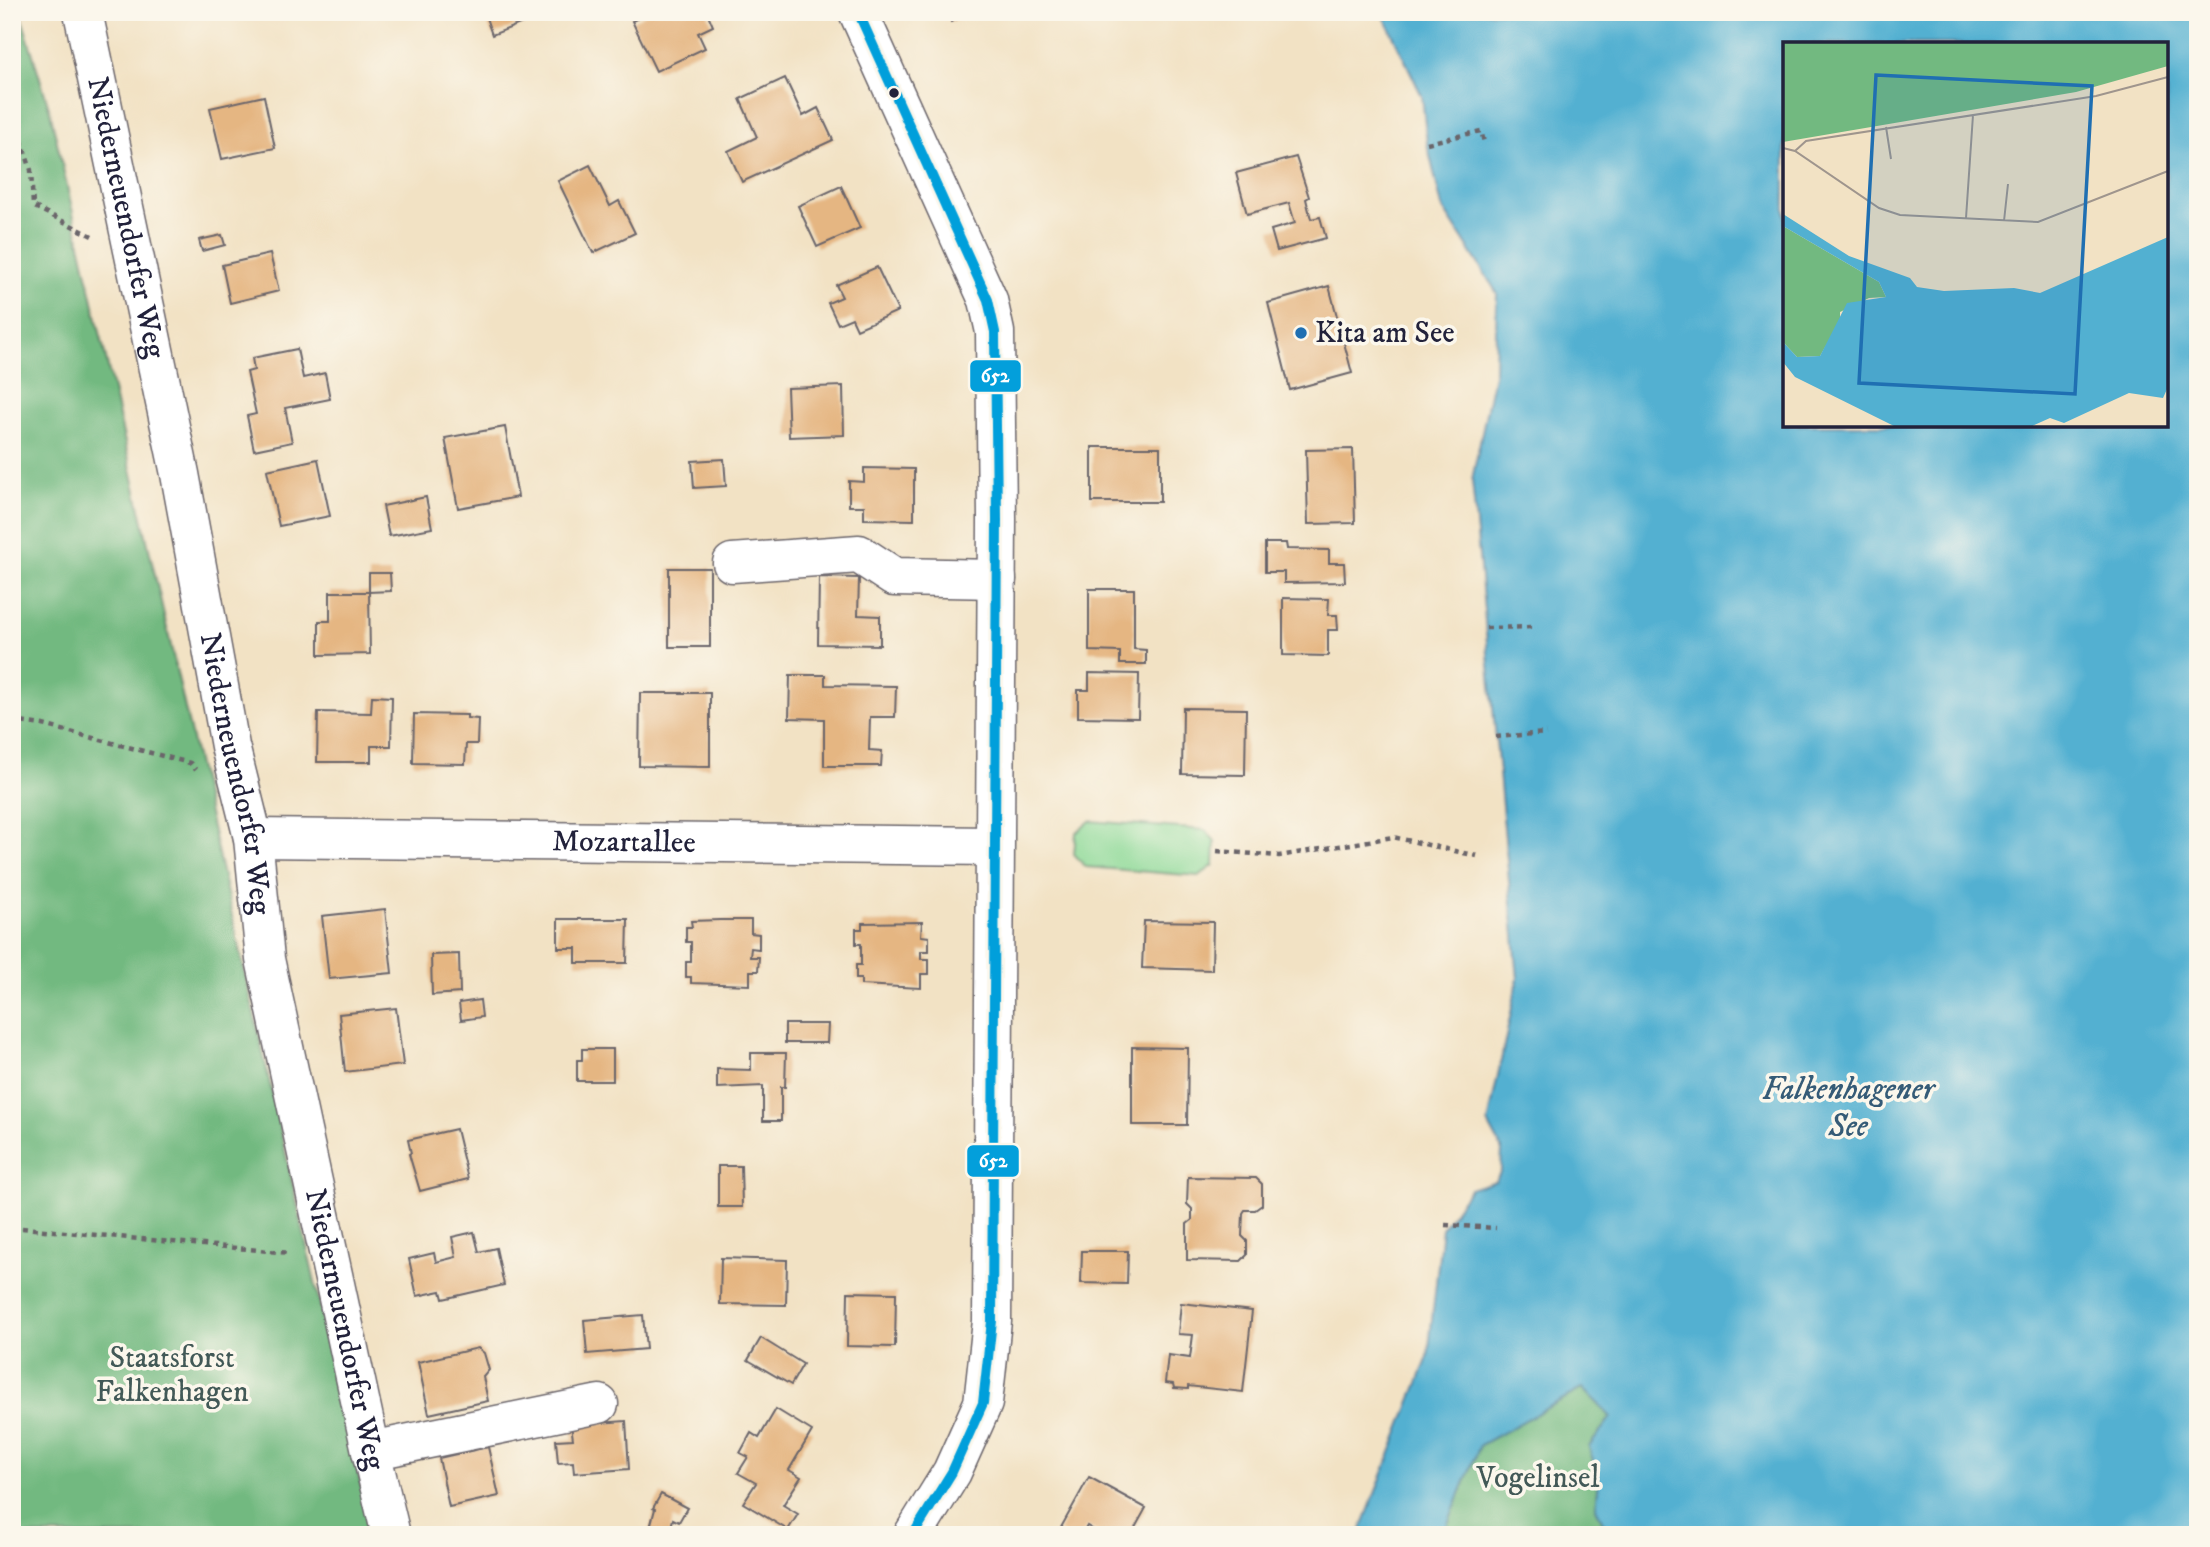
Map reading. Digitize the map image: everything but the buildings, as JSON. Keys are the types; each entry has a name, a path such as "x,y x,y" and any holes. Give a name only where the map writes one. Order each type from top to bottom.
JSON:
{"street":[{"name":"Niederneuendorfer Weg","path":"83,12 180,474 230,746 253,838 265,959 391,1535"},
{"path":"858,12 988,300 995,332 997,579 992,1321 983,1403 952,1472 914,1535"},
{"path":"732,562 859,554 894,577 997,579"},
{"name":"Mozartallee","path":"253,838 994,846"},
{"path":"371,1451 599,1404"}],"path":[{"path":"12,111 31,170 33,206 133,258"},
{"path":"1427,143 1481,131 1484,142"},
{"path":"1486,628 1535,626"},
{"path":"12,721 43,724 190,763 199,774"},
{"path":"1496,737 1546,733"},
{"path":"1217,851 1279,856 1393,837 1477,856"},
{"path":"1445,1225 1496,1228"},
{"path":"12,1227 331,1257"}],"green space":[{"name":"Staatsforst Falkenhagen","path":"12,12 20,12 50,111 372,1535 12,1535"},
{"path":"1090,821 1205,830 1215,841 1214,865 1199,876 1086,867 1074,854 1076,833"},
{"name":"Vogelinsel","path":"1583,1388 1611,1417 1589,1447 1599,1480 1596,1508 1609,1535 1443,1535 1480,1445"}],"water":[{"name":"Falkenhagener See","path":"1382,12 2198,12 2198,1535 1609,1535 1596,1508 1599,1480 1589,1447 1611,1417 1583,1388 1480,1445 1443,1535 1359,1535 1428,1357 1442,1228 1470,1189 1496,1181 1501,1170 1502,1149 1488,1123 1518,979 1472,480 1495,370 1497,293 1442,207 1427,143 1422,96"}],"transit line":[{"name":"652","path":"858,12 988,300 995,332 997,519 992,1321 983,1403 952,1472 913,1535"}],"place":[{"name":"Kita am See","path":"1301,333"}]}
